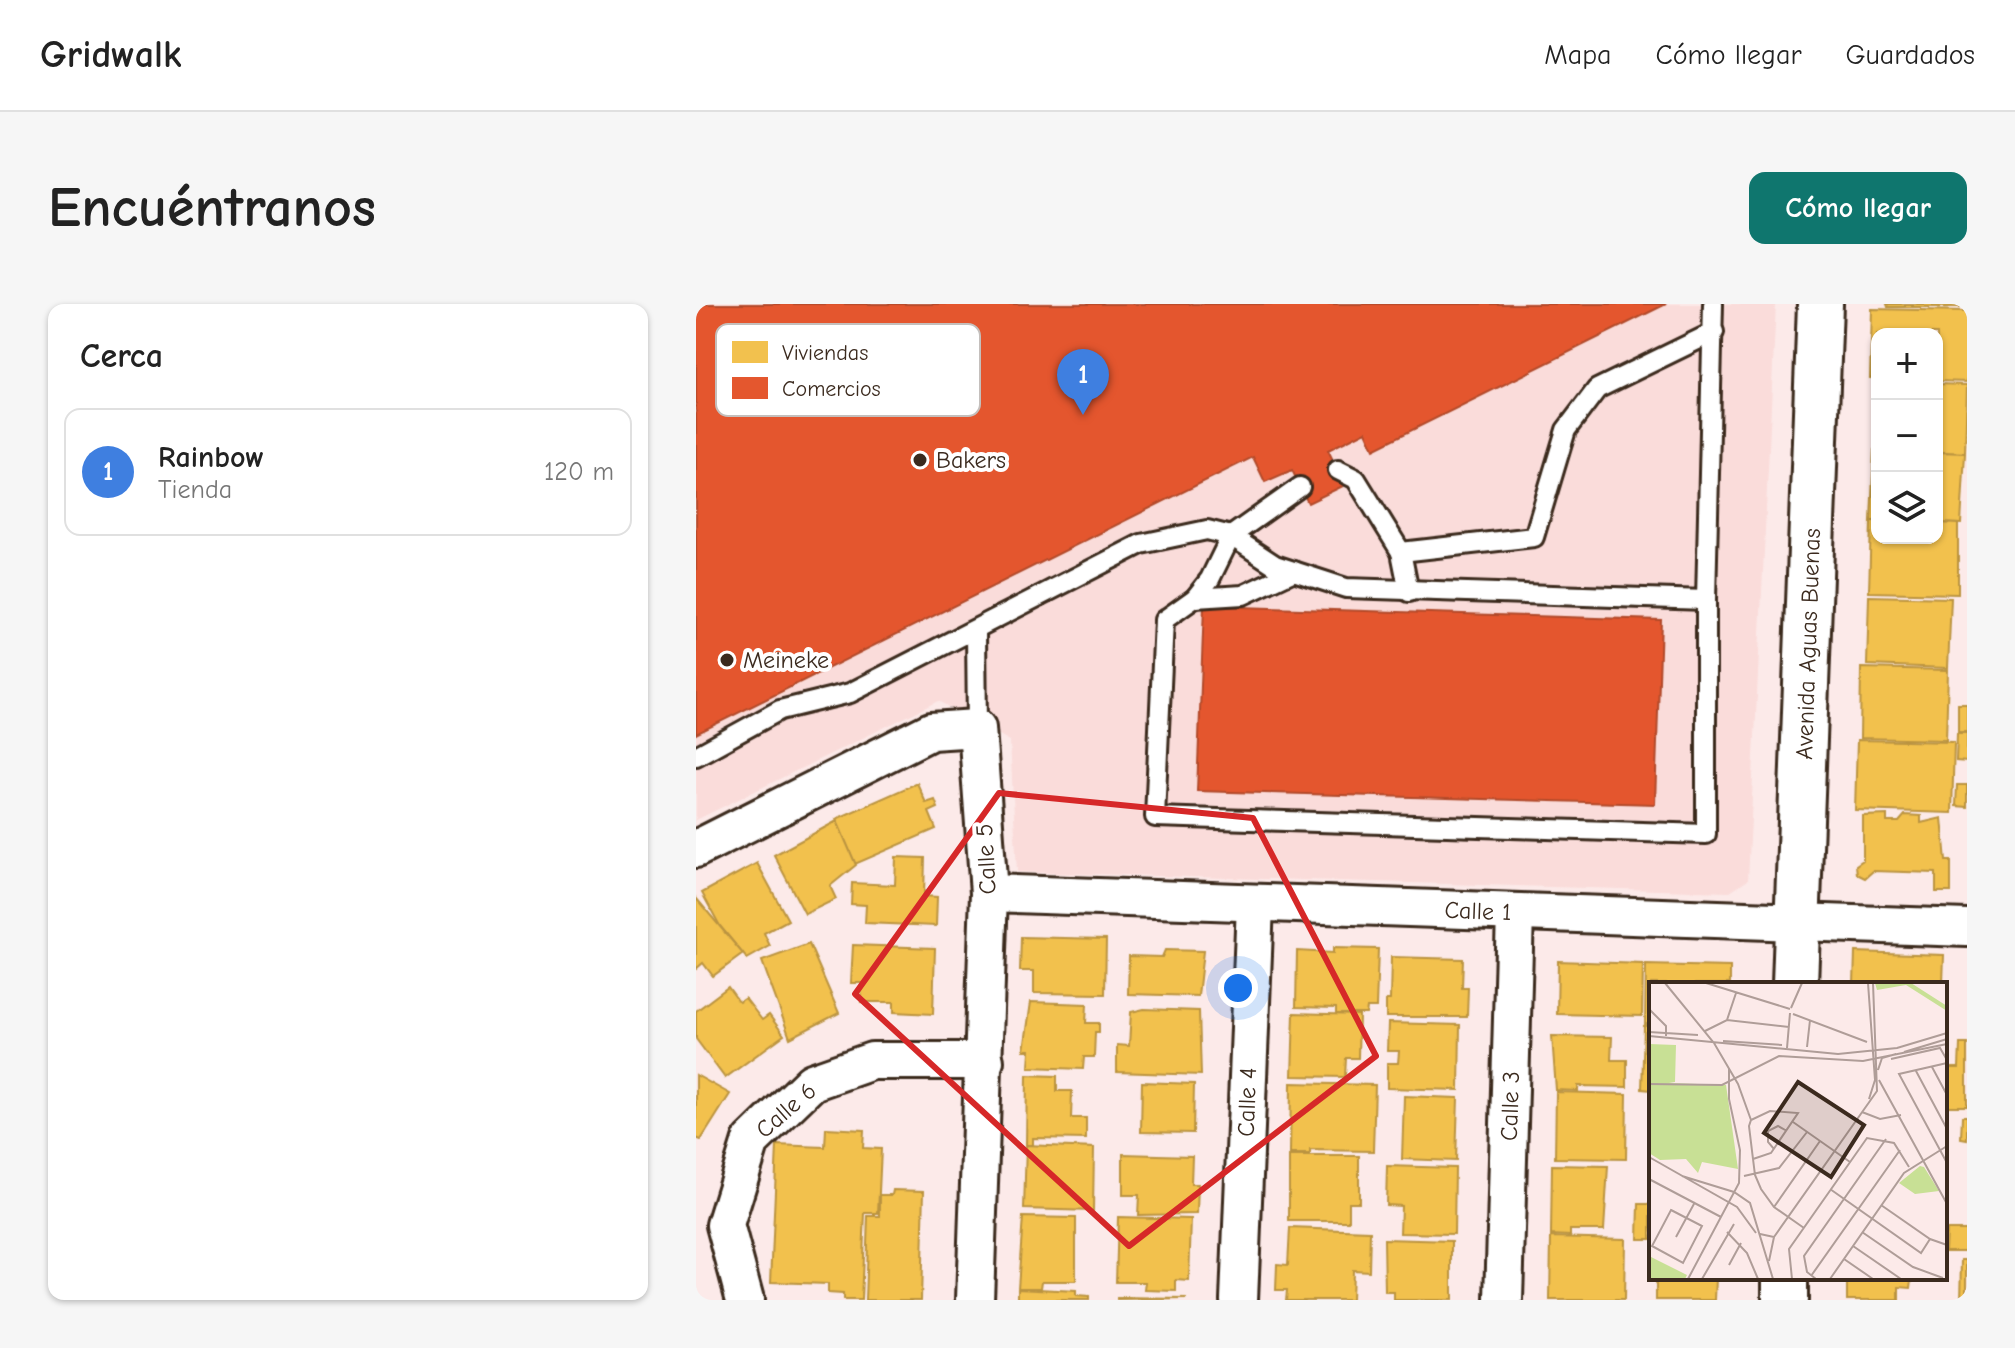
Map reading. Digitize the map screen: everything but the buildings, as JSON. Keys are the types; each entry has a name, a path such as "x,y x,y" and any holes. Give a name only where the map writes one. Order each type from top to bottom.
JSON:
{"street":[{"name":"Avenida Aguas Buenas","path":"1795,982 1820,304"},
{"path":"696,849 931,731 977,728"},
{"name":"Calle 5","path":"975,1300 989,893 977,728"},
{"name":"Calle 1","path":"989,893 1967,928"},
{"name":"Calle 4","path":"1239,1300 1255,904"},
{"name":"Calle 3","path":"1504,1300 1515,913"},
{"name":"Calle 6","path":"745,1300 725,1225 751,1141 812,1082 872,1061 985,1061"}],"lane":[{"path":"1300,487 1231,536 1210,579 1195,598 1164,620 1155,817 1706,834 1706,600 1713,304"},
{"path":"1401,552 1534,537 1566,430 1597,389 1714,332"},
{"path":"1338,470 1356,479 1401,552 1409,592"},
{"path":"696,756 780,710 850,693 1141,544 1207,530 1231,536 1275,565 1346,588 1706,600"},
{"path":"1195,598 1243,595 1294,571"},
{"path":"976,631 977,728"}],"highlighted area":[{"path":"999,793 1253,818 1376,1056 1129,1246 855,994"}],"shaded area":[{"path":"696,304 1776,304 1748,880 1730,892 1017,872 1010,741 938,701 696,820"}],"place":[{"name":"Rainbow","path":"1083,415"},
{"name":"Bakers","path":"920,460"},
{"name":"Meineke","path":"727,660"}]}
